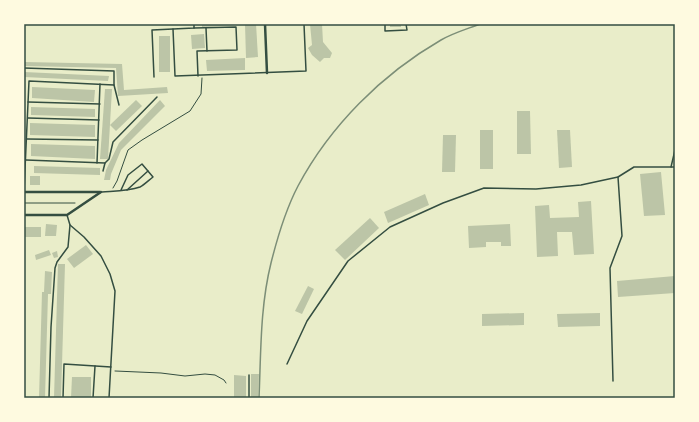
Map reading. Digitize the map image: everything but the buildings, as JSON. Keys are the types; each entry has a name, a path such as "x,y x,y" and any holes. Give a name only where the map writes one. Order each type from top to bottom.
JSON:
{"street":[{"path":"265,24 267,73"},
{"path":"24,192 101,192"},
{"path":"24,215 67,215 101,192"}],"lane":[{"path":"173,29 175,76 198,76 306,71 304,24"},
{"path":"385,24 385,31 407,30 406,24"},
{"path":"154,77 152,30 236,27 237,50 197,52 198,76"},
{"path":"206,28 207,51"},
{"path":"24,68 114,71 114,85 118,105"},
{"path":"24,192 29,82 114,85"},
{"path":"97,162 100,84"},
{"path":"103,172 106,163 110,159 113,142 157,97"},
{"path":"28,102 100,104"},
{"path":"28,118 99,120"},
{"path":"26,139 98,140"},
{"path":"671,167 675,150"},
{"path":"26,160 106,163"},
{"path":"101,192 126,190 140,186 152,178 142,164 128,175 121,190"},
{"path":"287,364 307,322 348,261 390,227 443,203 484,188 536,189 573,186 618,177 634,167 675,167"},
{"path":"126,190 148,171"},
{"path":"613,381 610,268 622,236 618,177"},
{"path":"49,398 51,327 55,268 57,262 68,248 70,225 67,215"},
{"path":"70,225 84,237 101,256 110,274 115,291 109,398"},
{"path":"63,398 64,364 111,367"},
{"path":"93,398 95,366"},
{"path":"249,375 249,398"}],"path":[{"path":"110,191 117,181 128,150 190,111 201,94 202,75"},
{"path":"24,203 75,203"},
{"path":"110,371 161,373 185,376 204,374 215,375 224,380 226,383"}],"railway":[{"path":"259,398 263,313 267,280 279,234 298,186 311,164 342,122 378,85 398,69 441,40 480,24"}]}
